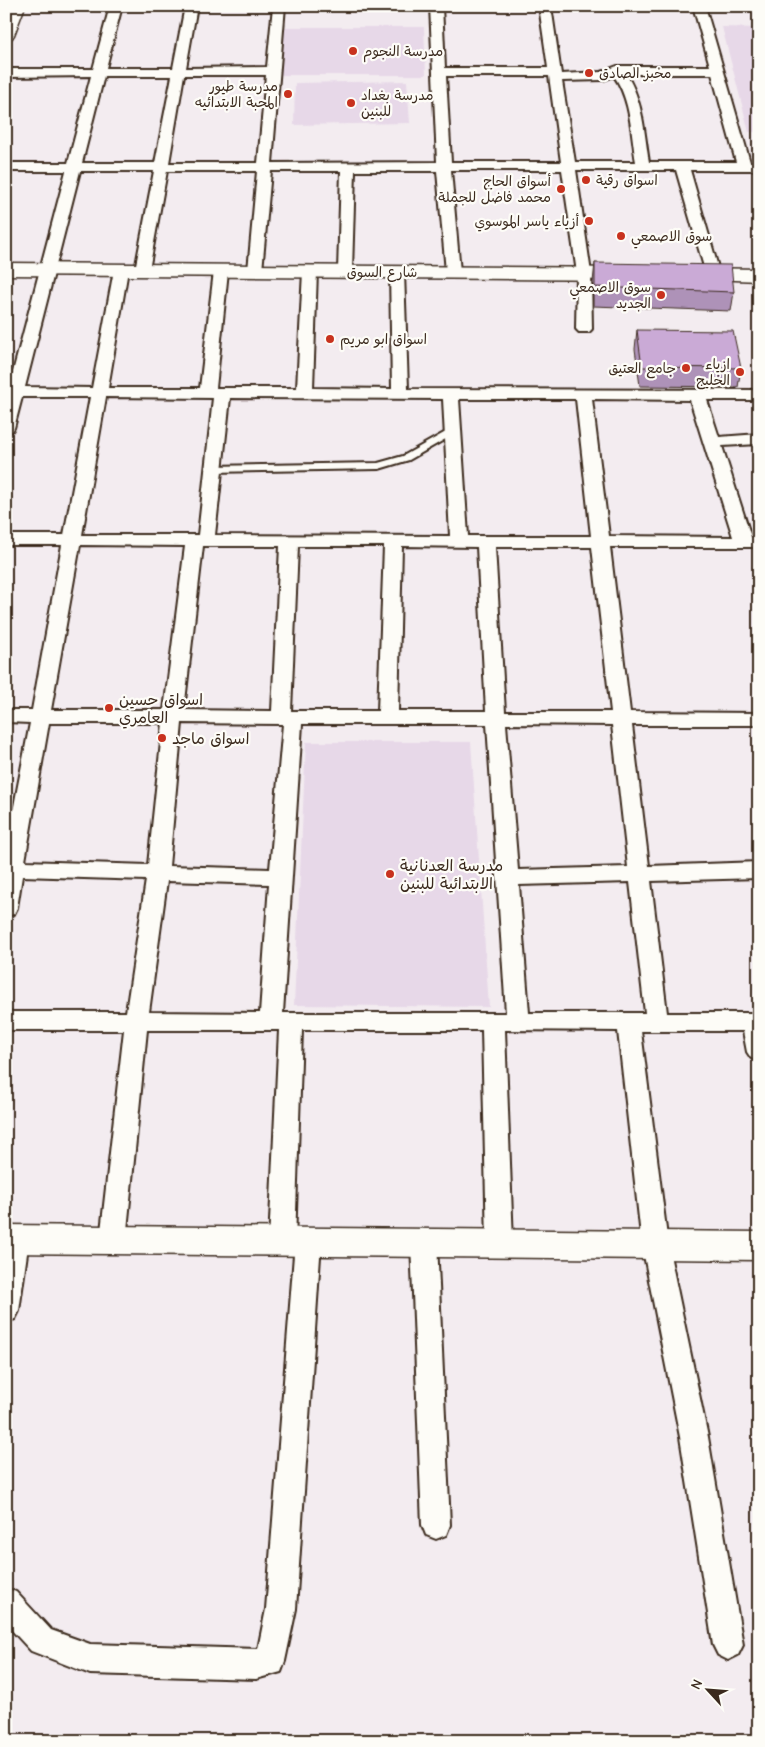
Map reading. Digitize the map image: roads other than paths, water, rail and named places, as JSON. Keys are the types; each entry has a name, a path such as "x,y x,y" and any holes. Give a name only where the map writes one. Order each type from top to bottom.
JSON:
{"street":[{"path":"6,35 17,6"},
{"path":"6,428 11,392 47,269 116,6"},
{"path":"142,270 191,6"},
{"path":"255,271 279,6"},
{"path":"436,6 444,167 452,272"},
{"path":"545,6 584,273 584,329"},
{"path":"700,6 744,166"},
{"path":"439,72 603,76 617,70 717,70"},
{"path":"617,70 629,88 644,166"},
{"path":"6,73 272,71"},
{"path":"682,166 713,274"},
{"path":"6,167 759,166"},
{"path":"345,272 348,167"},
{"name":"شارع السوق","path":"6,269 653,274"},
{"path":"6,908 10,869 40,716 121,270"},
{"path":"113,1240 136,1022 158,873 173,716 200,540 214,470 215,393 221,270"},
{"path":"305,393 310,271"},
{"path":"397,272 400,393"},
{"path":"673,274 759,275"},
{"path":"11,392 759,395"},
{"path":"451,394 459,541"},
{"path":"584,394 657,1022"},
{"path":"6,540 751,542 712,442 697,395"},
{"path":"712,442 759,439"},
{"path":"6,1602 41,1641 90,1659 256,1664 270,1660 281,1608 295,1242 281,1021 280,877 287,717 289,540"},
{"path":"388,718 393,541"},
{"path":"486,541 496,718 518,1022"},
{"path":"6,716 759,719"},
{"path":"10,869 280,877"},
{"path":"508,878 759,870"},
{"path":"6,1021 756,1022 759,1052"},
{"path":"628,1022 655,1245 694,1437 728,1645"},
{"path":"493,1023 500,1243"},
{"path":"6,1311 11,1239 759,1246"},
{"path":"424,1242 436,1525"}],"lane":[{"path":"214,470 379,466 406,458 453,431"}],"place":[{"name":"مدرسة النجوم","path":"353,51"},
{"name":"مخبز الصادق","path":"589,73"},
{"name":"مدرسة طيور المحبة الابتدائيه","path":"288,94"},
{"name":"مدرسة بغداد للبنين","path":"351,103"},
{"name":"اسواق رقية","path":"586,180"},
{"name":"أسواق الحاج محمد فاضل للجملة","path":"561,189"},
{"name":"أزياء ياسر الموسوي","path":"589,221"},
{"name":"سوق الاصمعي","path":"621,236"},
{"name":"سوق الاصمعي الجديد","path":"661,295"},
{"name":"اسواق ابو مريم","path":"330,339"},
{"name":"جامع العتيق","path":"686,368"},
{"name":"ازياء الخليج","path":"740,372"},
{"name":"اسواق حسين العامري","path":"109,708"},
{"name":"اسواق ماجد","path":"162,738"},
{"name":"مدرسة العدنانية الابتدائية للبنين","path":"390,874"}]}
